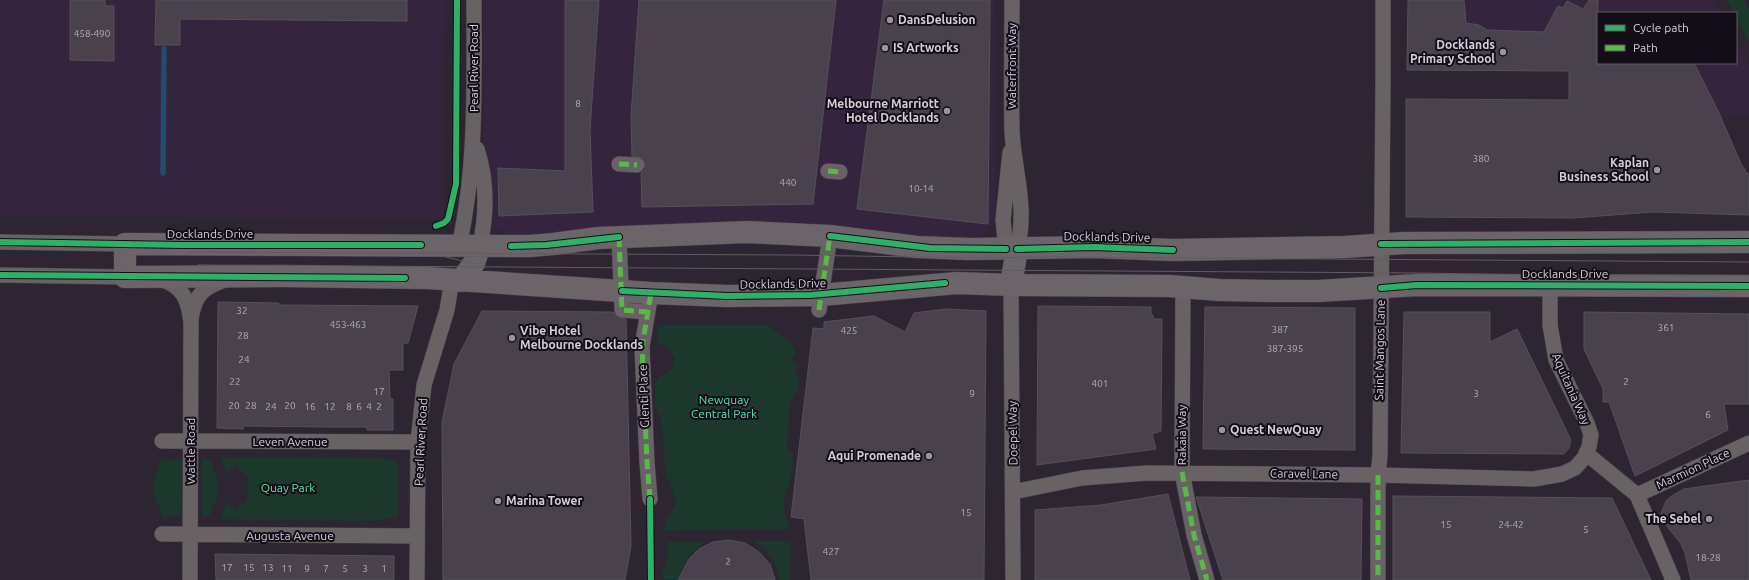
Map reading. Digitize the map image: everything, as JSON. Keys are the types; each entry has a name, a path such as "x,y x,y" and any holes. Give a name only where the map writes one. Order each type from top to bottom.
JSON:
{"street":[{"name":"Pearl River Road","path":"470,245 470,178 473,136 474,0"},
{"name":"Waterfront Way","path":"1011,285 1012,249 1003,220 1012,132 1012,0"},
{"name":"Saint Mangos Lane","path":"1378,580 1378,475 1380,456 1381,244 1384,82 1383,0"},
{"name":"Pearl River Road","path":"417,580 418,442 424,384 457,280 470,245 484,219 484,183 480,158 473,136"},
{"path":"619,164 636,165"},
{"name":"Docklands Drive","path":"0,242 135,244 546,245 619,237 747,232 830,236 930,248 1012,249 1093,247 1173,250 1345,247 1381,244 1749,242"},
{"path":"820,302 830,236"},
{"path":"619,237 622,291"},
{"path":"135,244 141,277"},
{"name":"Docklands Drive","path":"0,275 427,278 622,291 649,302 727,296 820,302 945,283 1183,287 1270,291 1318,291 1417,285 1749,286"},
{"name":"Wattle Road","path":"190,580 191,322 196,301 204,289 236,276"},
{"name":"Wattle Road","path":"141,277 173,284 182,292 191,322"},
{"name":"Doepel Way","path":"1011,285 1014,492 1013,580"},
{"name":"Aquitania Way","path":"1550,286 1550,325 1553,348 1562,373 1590,429 1590,441 1586,454"},
{"name":"Rakaia Way","path":"1183,287 1182,472 1194,534 1207,580"},
{"name":"Glenti Place","path":"649,302 642,347 650,499"},
{"name":"Leven Avenue","path":"162,440 418,442"},
{"name":"Marmion Place","path":"1637,496 1749,443"},
{"path":"1586,454 1637,496 1673,580"},
{"name":"Caravel Lane","path":"1014,492 1082,478 1115,474 1182,472 1542,479 1570,471 1580,463 1586,454"},
{"name":"Augusta Avenue","path":"162,534 417,536"}],"shaded area":[{"path":"0,0 445,0 443,220 0,216"},
{"path":"484,0 995,0 996,216 994,223 984,235 975,239 950,239 804,223 745,221 517,237 504,233 494,227 490,220 484,151"},
{"name":"Docklands Primary School","path":"1408,0 1714,0 1720,12 1597,12 1597,64 1737,64 1737,43 1749,66 1749,116 1569,117 1569,72 1407,70"}],"green space":[{"path":"1727,0 1744,0 1749,10 1749,42 1737,19 1737,12 1733,12"},
{"name":"Newquay Central Park","path":"657,325 767,325 789,341 796,353 791,361 799,365 795,372 799,380 798,389 790,405 787,450 790,451 793,456 791,479 784,500 785,515 791,529 664,531 665,523 676,504 675,497 665,472 663,432 660,416 655,406 655,385 659,377 671,370 675,359 670,350 657,342"},
{"name":"Quay Park","path":"220,457 375,457 398,462 398,517 374,521 220,519 228,502 235,511 247,500 248,476 235,465 228,474"},
{"path":"162,459 182,460 181,516 163,517 154,495 154,480"},
{"path":"202,460 210,460 218,483 218,494 209,516 202,516"},
{"path":"755,541 791,541 790,580 779,580 777,568 772,558"},
{"path":"667,542 705,542 692,553 685,562 680,579 662,579 662,572 668,552"}],"building":[{"path":"70,0 105,0 105,6 114,6 114,61 70,60"},
{"path":"156,0 407,0 407,21 180,19 180,45 155,45"},
{"path":"565,0 599,0 590,130 593,212 499,216 498,168 565,171"},
{"path":"639,0 836,0 813,204 642,207 641,173 645,170 646,165 642,158 632,156 631,116"},
{"path":"884,0 990,0 988,224 857,209"},
{"path":"1408,0 1464,0 1466,23 1479,25 1487,30 1544,32 1558,6 1563,8 1567,1 1583,9 1589,0 1598,0 1597,64 1694,64 1719,113 1741,164 1749,176 1749,215 1653,212 1573,218 1406,217 1406,99 1569,100 1569,71 1407,70"},
{"path":"218,302 279,303 279,305 418,306 408,343 403,343 403,370 389,370 390,399 393,399 393,430 367,430 367,427 243,426 243,429 217,428"},
{"path":"1038,306 1151,307 1151,315 1153,315 1153,319 1162,319 1161,431 1152,434 1156,449 1037,465"},
{"path":"1205,307 1355,308 1355,450 1203,449"},
{"name":"Aqui Promenade","path":"946,309 986,311 984,580 811,580 804,519 791,517 813,328 824,329 824,322 874,316 905,332 914,313"},
{"path":"482,311 613,312 618,318 626,319 631,546 625,580 443,580 442,422 454,364"},
{"path":"1404,312 1490,312 1490,342 1517,329 1571,440 1569,448 1564,454 1401,453"},
{"path":"1584,312 1749,314 1749,404 1724,404 1728,430 1635,476 1609,402 1603,402 1603,389 1584,349"},
{"path":"1749,480 1749,580 1691,580 1685,553 1681,544 1662,520 1661,513 1666,501 1684,489"},
{"path":"1168,494 1190,580 1035,580 1035,510 1101,505"},
{"path":"1393,496 1612,498 1651,580 1393,580"},
{"path":"1196,497 1362,499 1361,580 1223,580"},
{"path":"729,540 745,543 759,552 770,564 775,580 678,580 689,559 699,549 713,542"},
{"path":"215,554 394,556 394,580 216,580"}],"waterway":[{"path":"163,173 164,49"}],"tram line":[{"path":"189,252 1749,262"},
{"path":"446,257 475,264"},
{"path":"198,265 1749,276"}],"marked path":[{"path":"619,164 637,165"},
{"path":"828,171 840,172"},
{"path":"819,310 830,236"},
{"path":"619,237 622,310 647,312"},
{"path":"650,499 642,347 651,293"},
{"path":"1182,472 1194,535 1207,580"},
{"path":"1378,475 1378,580"}],"cycle path":[{"path":"436,226 444,223 448,219 456,184 457,0"},
{"path":"830,236 930,248 1006,249"},
{"path":"511,246 546,245 619,237"},
{"path":"0,242 183,245 421,245"},
{"path":"1381,244 1749,242"},
{"path":"1017,249 1093,247 1173,250"},
{"path":"0,275 405,278"},
{"path":"622,291 727,296 811,295 945,283"},
{"path":"1381,288 1417,285 1749,286"},
{"path":"650,499 651,580"}],"place":[{"name":"DansDelusion","path":"890,20"},
{"name":"IS Artworks","path":"885,48"},
{"name":"Docklands Primary School","path":"1503,52"},
{"name":"Melbourne Marriott Hotel Docklands","path":"947,111"},
{"name":"Kaplan Business School","path":"1657,170"},
{"name":"Vibe Hotel Melbourne Docklands","path":"512,338"},
{"name":"Quest NewQuay","path":"1222,430"},
{"name":"Aqui Promenade","path":"929,456"},
{"name":"Marina Tower","path":"498,501"},
{"name":"The Sebel","path":"1709,519"}]}
